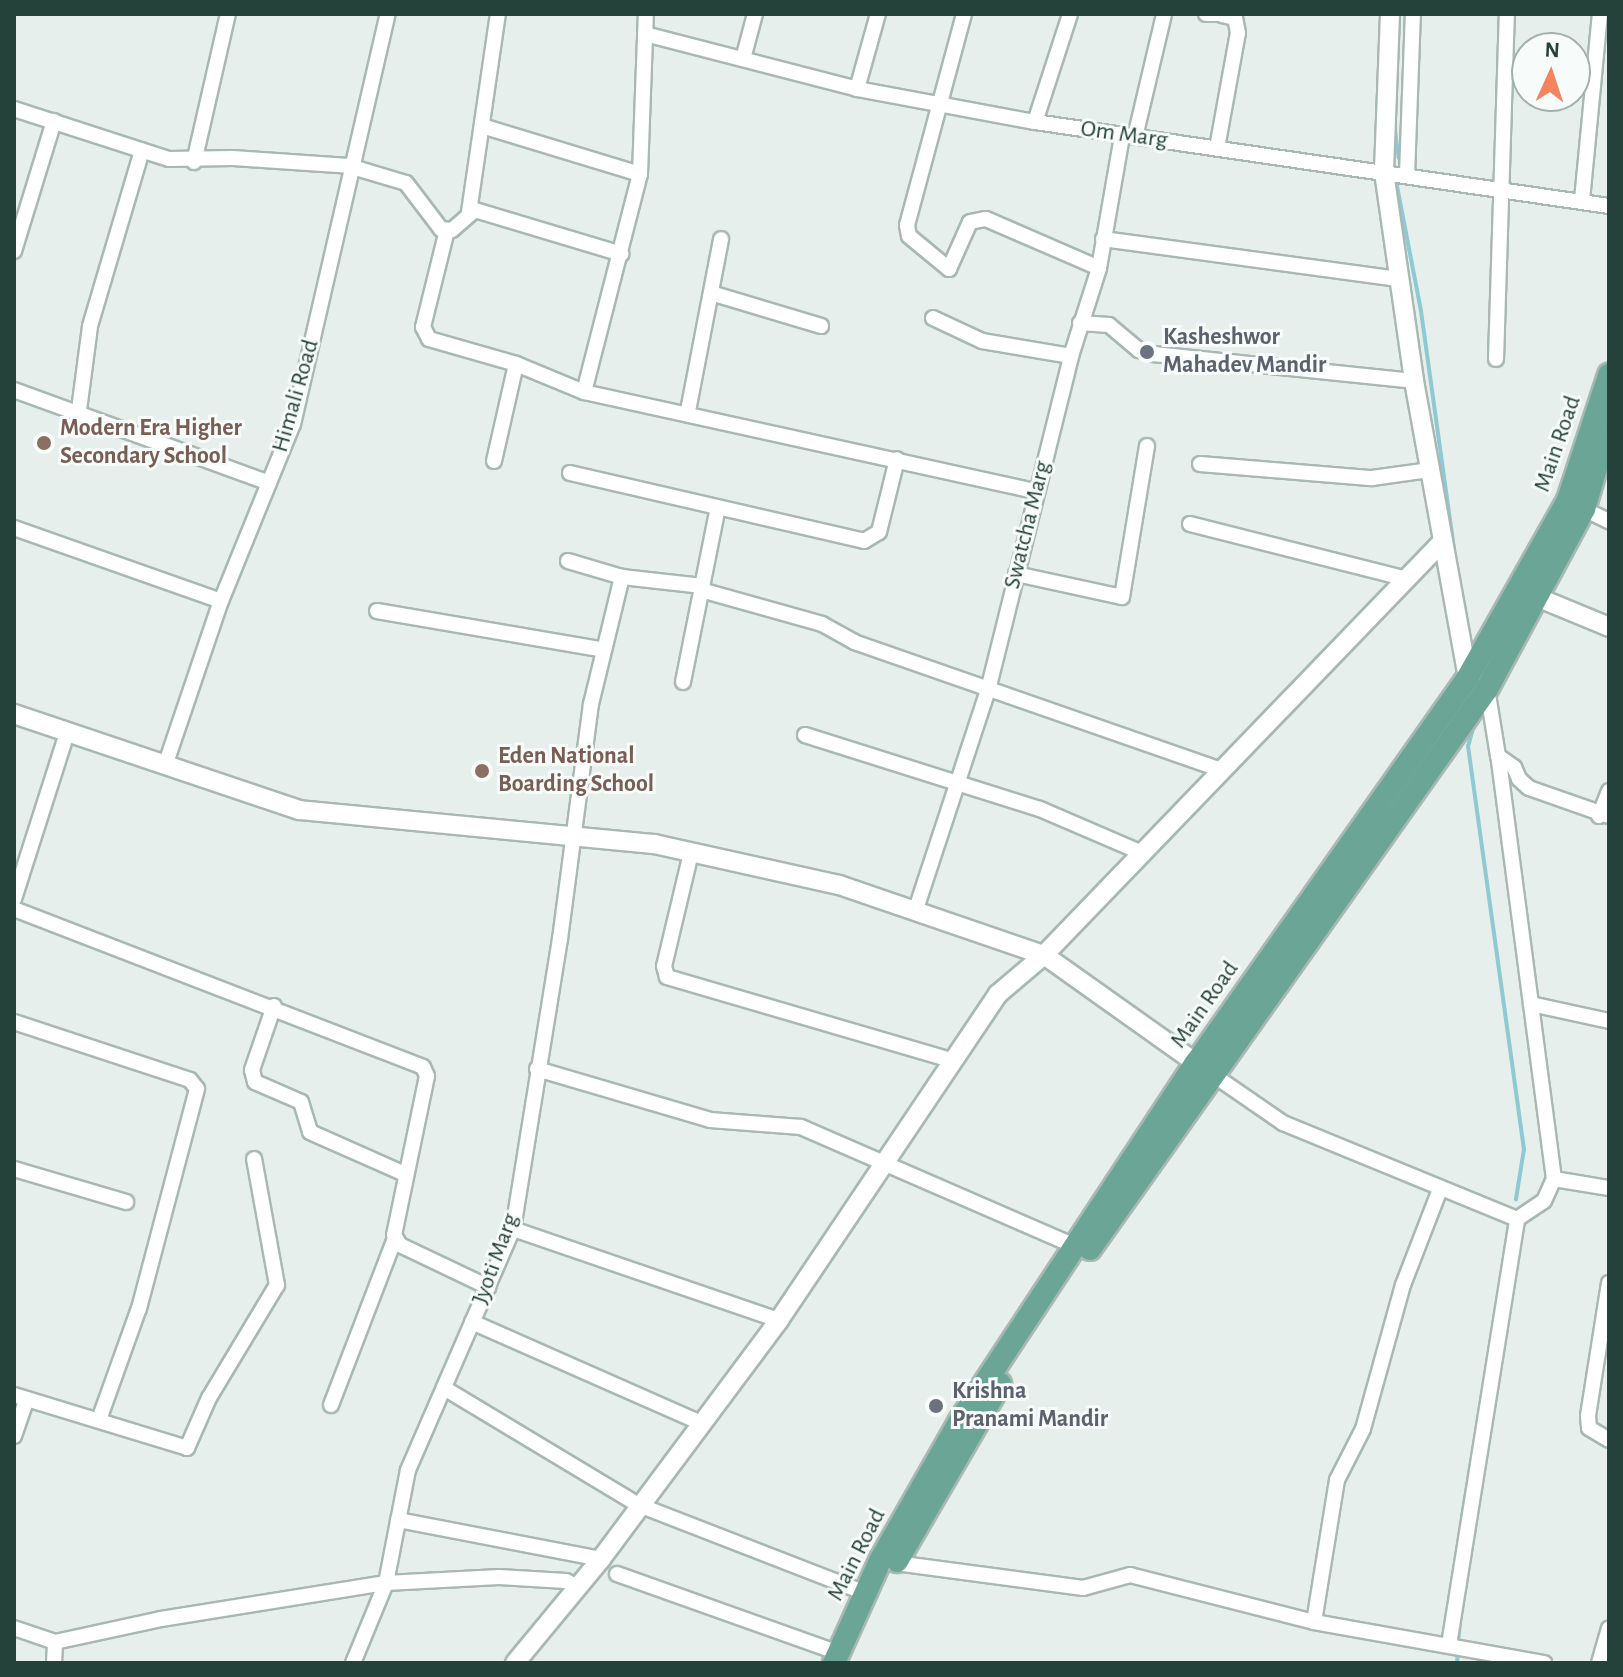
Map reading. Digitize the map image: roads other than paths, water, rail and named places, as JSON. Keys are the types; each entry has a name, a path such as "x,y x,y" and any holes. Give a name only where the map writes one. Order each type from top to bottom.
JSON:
{"main road":[{"name":"Main Road","path":"841,1660 961,1419 1075,1246 1478,683 1526,593 1568,500 1609,375"},
{"name":"Main Road","path":"1478,683 1481,653 1584,509 1609,424"},
{"name":"Main Road","path":"841,1660 866,1593 1037,1322 1204,1069"}],"street":[{"path":"194,162 228,14"},
{"name":"Himali Road","path":"165,766 221,601 269,483 307,373 349,166 388,14"},
{"path":"498,14 469,212 447,230 423,327 429,339 516,364 584,392 688,411 1036,491"},
{"path":"584,392 622,254 640,174 646,14"},
{"path":"743,59 755,14"},
{"path":"857,89 878,14"},
{"path":"964,14 907,225 909,236 949,269 970,222 986,219 1099,268"},
{"path":"1035,122 1070,14"},
{"name":"Swatcha Marg","path":"916,909 988,690 1071,356 1099,268 1103,239 1129,136 1164,14"},
{"path":"1206,14 1235,18 1238,33 1217,148"},
{"path":"1390,14 1384,172 1414,381 1443,541 1498,756 1554,1179 1544,1201 1517,1219 1449,1645"},
{"path":"1407,175 1413,14"},
{"path":"1496,359 1507,14"},
{"path":"1582,200 1600,14"},
{"name":"Om Marg","path":"645,34 857,89 1035,122 1609,206"},
{"path":"14,109 142,151 194,162 233,158 349,166 406,183 436,226 447,230"},
{"path":"14,251 54,121"},
{"path":"482,126 640,174"},
{"path":"79,410 90,326 142,151"},
{"path":"469,212 622,254"},
{"path":"688,411 721,239"},
{"path":"1103,239 1400,279"},
{"path":"711,293 821,326"},
{"path":"933,318 982,341 1071,356"},
{"path":"1080,323 1109,325 1139,350 1153,354 1414,381"},
{"path":"494,461 516,364"},
{"path":"14,390 79,410 269,483"},
{"path":"1016,574 1122,597 1147,446"},
{"path":"570,473 869,540 879,532 897,459"},
{"path":"1200,464 1372,478 1430,470"},
{"path":"683,682 718,507"},
{"path":"1584,509 1609,521"},
{"path":"1190,524 1407,579"},
{"path":"14,528 221,601"},
{"path":"515,1663 601,1559 779,1320 889,1162 950,1060 998,994 1044,955 1443,541"},
{"path":"568,561 622,577 702,588 822,624 854,642 1222,770"},
{"name":"Jyoti Marg","path":"353,1663 386,1583 408,1470 513,1229 560,939 570,836 604,650 622,577"},
{"path":"1526,593 1609,627"},
{"path":"377,611 604,650"},
{"path":"14,714 299,810 570,836 691,853 839,885 916,909 1044,955 1283,1123 1517,1219"},
{"path":"14,899 67,733"},
{"path":"805,735 1040,809 1142,853"},
{"path":"1498,756 1529,788 1604,816 1609,791"},
{"path":"691,853 664,966 667,977 950,1060"},
{"path":"14,909 274,1006 426,1069 395,1238 331,1405"},
{"path":"1531,1004 1609,1021"},
{"path":"274,1006 252,1070 255,1082 301,1102 310,1132 405,1174"},
{"path":"14,1022 190,1080 197,1089 139,1308 99,1420"},
{"path":"537,1069 710,1120 801,1127 889,1162 1075,1246"},
{"path":"14,1436 20,1397 99,1420 178,1449 190,1446 209,1398 275,1293 254,1159"},
{"path":"14,1169 126,1202"},
{"path":"1554,1179 1609,1188"},
{"path":"1314,1622 1337,1480 1376,1393 1403,1285 1440,1189"},
{"path":"513,1229 779,1320"},
{"path":"395,1238 488,1287"},
{"path":"1609,1283 1606,1320 1588,1416 1589,1428 1609,1440"},
{"path":"472,1322 701,1423"},
{"path":"444,1388 639,1505 866,1593"},
{"path":"398,1520 601,1559"},
{"path":"888,1562 1083,1588 1130,1575 1314,1622 1449,1645 1475,1656 1544,1663"},
{"path":"617,1574 841,1660"},
{"path":"14,1628 55,1642 161,1619 386,1583 499,1577 566,1581 578,1587"},
{"path":"1599,1663 1609,1628"},
{"path":"54,1663 55,1642"}],"waterway":[{"path":"1394,124 1399,158"},
{"path":"1396,181 1421,311 1454,550"},
{"path":"1475,722 1468,746 1524,1149 1516,1199"},
{"path":"1496,1312 1509,1224"},
{"path":"1462,1517 1471,1463"},
{"path":"1458,1641 1461,1614"},
{"path":"1457,1663 1458,1651"}],"place":[{"name":"Kasheshwor Mahadev Mandir","path":"1147,352"},
{"name":"Modern Era Higher Secondary School","path":"44,443"},
{"name":"Eden National Boarding School","path":"482,771"},
{"name":"Krishna Pranami Mandir","path":"936,1406"}]}
